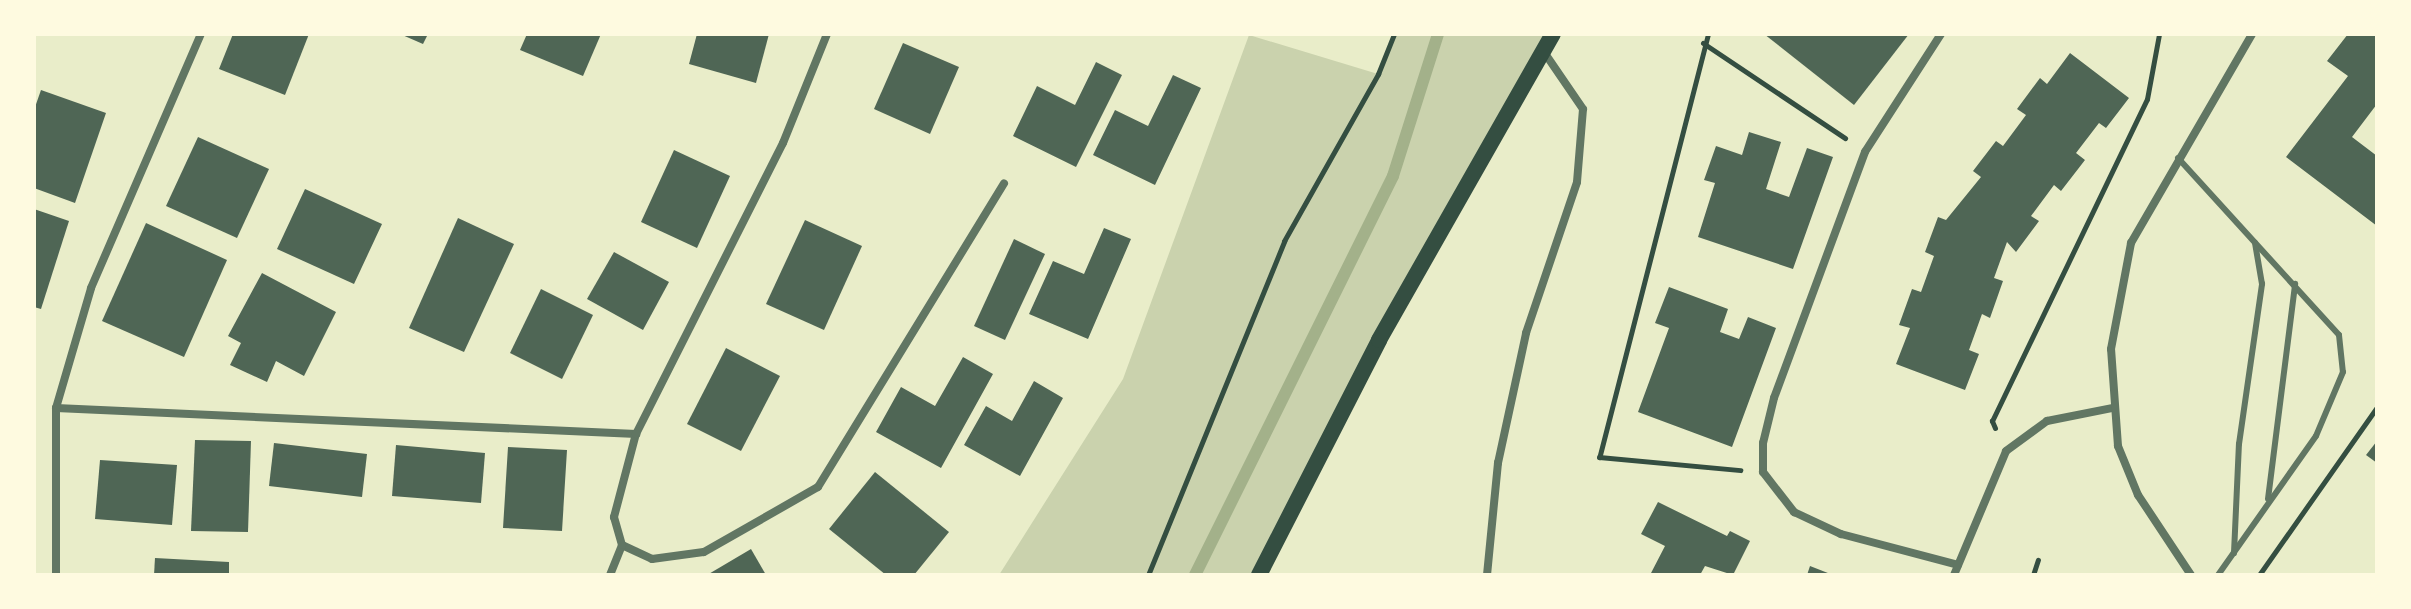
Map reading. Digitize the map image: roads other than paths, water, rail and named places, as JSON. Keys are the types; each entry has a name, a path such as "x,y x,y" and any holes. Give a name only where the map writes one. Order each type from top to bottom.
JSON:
{"main road":[{"path":"1259,575 1379,340 1553,34"}],"street":[{"path":"56,575 56,408 91,288 201,34"},
{"path":"610,575 622,545 614,517 636,434 783,143 827,34"},
{"path":"1941,34 1865,152 1774,398 1763,443 1763,472 1794,512 1841,534 1958,565"},
{"path":"2191,575 2138,495 2118,446 2112,408 2111,349 2131,243 2178,157 2252,34"},
{"path":"1487,575 1498,463 1526,333 1577,182 1583,109 1543,51"},
{"path":"622,545 652,559 704,552 818,487 1004,184"},
{"path":"56,408 636,434"},
{"path":"1954,575 2006,451 2047,421 2112,408"}],"lane":[{"path":"2178,157 2339,335 2343,372 2316,436 2234,557 2218,575"},
{"path":"2234,557 2239,444 2262,284 2255,243"},
{"path":"2268,503 2295,284"}],"waterway":[{"path":"1195,575 1393,176 1438,34"}]}
